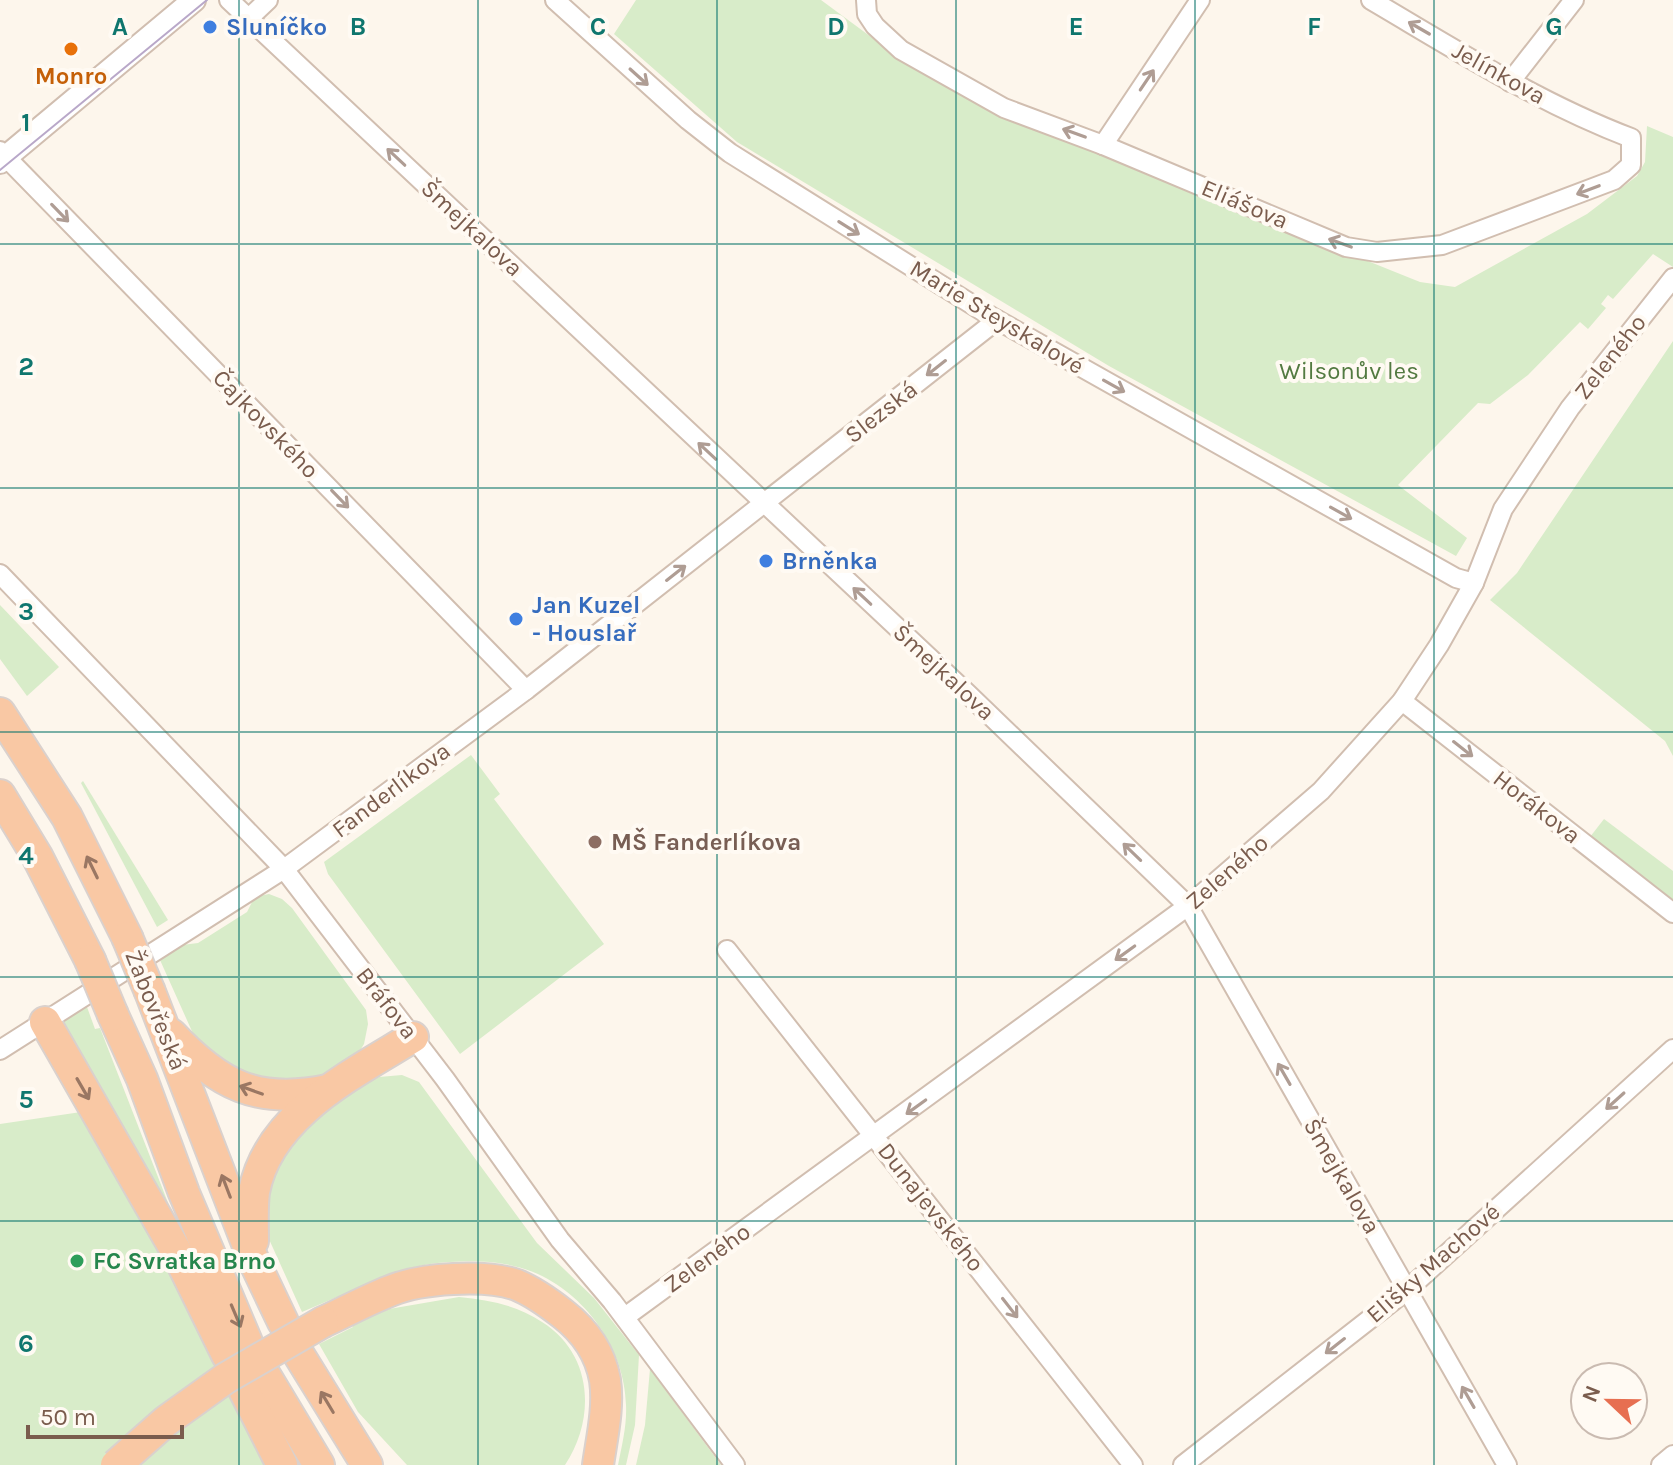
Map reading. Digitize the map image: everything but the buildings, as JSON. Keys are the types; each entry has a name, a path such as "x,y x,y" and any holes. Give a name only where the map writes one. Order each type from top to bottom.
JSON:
{"highway":[{"name":"Žabovřeská","path":"0,713 67,817 127,937 165,1027 253,1259 283,1322"},
{"name":"Žabovřeská","path":"0,795 37,856 90,960 142,1079 237,1349 209,1313"},
{"path":"45,1022 209,1313"},
{"path":"165,1027 211,1071 252,1091 287,1096 328,1090"},
{"path":"253,1259 253,1206 264,1162 293,1122 328,1090 413,1037"},
{"path":"184,1193 209,1313"},
{"path":"116,1465 166,1421 226,1378 323,1322 392,1289 424,1282 486,1279 514,1284 536,1294 576,1324 591,1343 601,1361 605,1383 606,1409 598,1465"},
{"path":"299,1355 366,1460"},
{"path":"282,1465 254,1382 319,1465"},
{"path":"579,1465 602,1433"}],"street":[{"name":"Šmejkalova","path":"229,0 968,694 1188,906 1507,1465"},
{"path":"249,18 268,0"},
{"name":"Marie Steyskalové","path":"555,0 688,120 730,153 997,320 1456,578 1474,583"},
{"name":"Eliášova","path":"866,0 867,14 875,26 901,50 1004,108 1103,145 1346,247 1377,252 1442,245 1614,180 1631,165 1631,138"},
{"path":"1103,145 1200,0"},
{"name":"Jelínkova","path":"1371,0 1510,82 1631,138"},
{"path":"1510,82 1574,0"},
{"path":"2,156 192,1"},
{"name":"Čajkovského","path":"2,156 526,690"},
{"name":"Zeleného","path":"625,1317 1188,906 1321,791 1402,701 1439,645 1474,583 1503,509 1570,408 1673,278"},
{"name":"Slezská","path":"764,504 997,320"},
{"name":"Fanderlíkova","path":"0,1050 284,869 526,690 764,504"},
{"name":"Bráfova","path":"0,574 284,869 413,1037 560,1240 625,1317 735,1465"},
{"name":"Horákova","path":"1402,701 1673,913"},
{"name":"Dunajevského","path":"727,950 1133,1465"},
{"name":"Elišky Machové","path":"1183,1465 1407,1290 1673,1049"},
{"path":"1661,1465 1673,1455"}],"green space":[{"name":"Wilsonův les","path":"636,0 821,0 901,59 982,106 1420,282 1455,287 1587,214 1637,176 1645,162 1647,126 1673,137 1673,267 1653,254 1613,299 1608,295 1601,304 1606,308 1588,329 1580,322 1528,375 1490,404 1478,403 1398,485 1467,538 1456,556 1109,366 737,142 614,34"},
{"path":"1673,341 1673,756 1665,741 1490,600 1517,573"},
{"path":"0,605 59,667 27,696 0,659"},
{"path":"471,755 500,794 494,799 604,944 460,1054 328,874 324,862"},
{"path":"83,781 168,920 157,927 81,783"},
{"path":"1604,819 1673,871 1673,904 1590,837"},
{"path":"269,894 282,899 292,908 366,1010 368,1024 364,1044 354,1060 326,1078 290,1084 236,1074 195,1038 160,960 182,945 198,943 247,912 253,900"},
{"path":"87,1007 95,1029 100,1028 186,1249 62,1027 64,1020"},
{"path":"402,1075 419,1082 537,1243 594,1298 639,1355 635,1425 626,1465 618,1465 626,1420 624,1384 610,1344 599,1325 569,1294 533,1272 482,1262 418,1266 302,1312 268,1237 263,1210 279,1153 326,1110 361,1086 379,1077"},
{"name":"FC Svratka Brno","path":"81,1112 167,1258 267,1465 0,1465 0,1124"},
{"path":"459,1297 523,1311 559,1335 571,1351 580,1369 585,1408 575,1447 565,1465 407,1465 358,1412 319,1344 389,1309"},
{"path":"650,1369 721,1465 636,1465 645,1425"}],"tram line":[{"path":"0,170 207,0"}],"place":[{"name":"Sluníčko","path":"210,27"},
{"name":"Monro","path":"71,49"},
{"name":"Brněnka","path":"766,561"},
{"name":"Jan Kuzel - Houslař","path":"516,619"},
{"name":"MŠ Fanderlíkova","path":"595,842"},
{"name":"FC Svratka Brno","path":"77,1261"}]}
